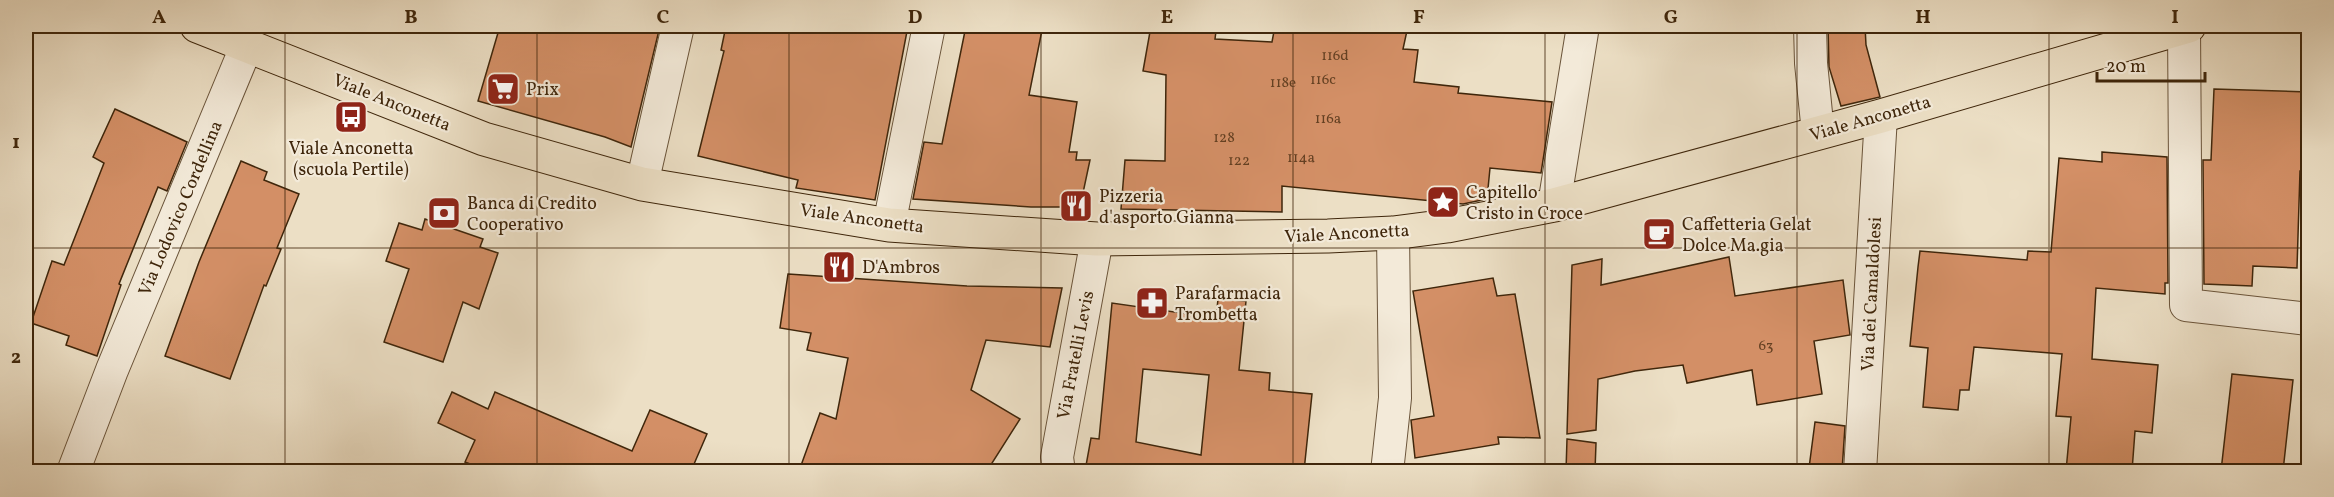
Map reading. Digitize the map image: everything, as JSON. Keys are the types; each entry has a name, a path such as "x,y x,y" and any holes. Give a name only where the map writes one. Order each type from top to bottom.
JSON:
{"main road":[{"name":"Viale Anconetta","path":"197,26 484,139 642,184 889,225 1097,239 1328,236 1393,233 1447,226 1554,205 1881,116 2187,26"}],"street":[{"path":"642,184 678,26"},
{"path":"889,225 929,26"},
{"path":"1554,205 1583,26"},
{"path":"1810,26 1818,132"},
{"name":"Viale Anconetta","path":"2187,26 2186,305 2308,319"},
{"name":"Via Lodovico Cordellina","path":"73,471 112,370 247,45"},
{"name":"Via dei Camaldolesi","path":"1860,471 1881,116"},
{"path":"1387,471 1395,398 1393,233"},
{"name":"Via Fratelli Levis","path":"1059,471 1057,458 1097,239"}],"building":[{"path":"500,26 660,26 631,147 605,137 478,101"},
{"path":"726,26 908,26 875,200 796,188 798,180 698,156 724,51 721,50"},
{"path":"966,26 1018,26 1042,30 1029,95 1077,102 1069,152 1077,152 1076,160 1090,160 1080,207 1031,207 913,199 924,142 942,144"},
{"path":"1151,26 1216,31 1215,39 1272,42 1275,26 1408,26 1403,49 1418,50 1414,82 1459,87 1458,93 1552,102 1541,173 1490,168 1487,199 1463,204 1282,186 1282,212 1121,209 1125,160 1165,161 1166,75 1143,71"},
{"path":"1828,26 1865,26 1866,45 1880,97 1841,106 1829,67"},
{"path":"2214,89 2308,92 2308,172 2300,171 2297,268 2253,266 2252,286 2204,284 2203,160 2211,160"},
{"path":"115,109 187,142 167,191 158,187 119,284 121,285 97,356 66,345 69,336 31,323 52,261 64,265 104,163 93,157"},
{"path":"2102,152 2167,157 2168,283 2165,283 2165,294 2096,288 2092,359 2158,365 2152,433 2135,431 2132,471 2066,471 2071,417 2056,416 2062,354 1974,347 1969,390 1960,390 1958,410 1923,407 1928,348 1910,346 1918,267 1920,251 2027,260 2028,251 2051,252 2059,158 2102,162"},
{"path":"241,161 267,172 264,180 299,194 277,248 281,249 266,286 264,285 230,379 165,356 199,262"},
{"path":"425,219 483,239 480,247 498,253 479,309 463,302 443,362 384,342 409,269 386,261 399,223 422,230"},
{"path":"1729,257 1735,296 1843,280 1850,335 1814,341 1822,394 1757,405 1752,370 1687,383 1683,365 1635,371 1598,379 1596,430 1567,434 1572,265 1602,259 1601,285"},
{"path":"788,274 967,286 1062,288 1050,347 986,340 971,390 1020,419 987,471 799,471 820,413 836,419 848,358 807,350 811,333 780,328"},
{"path":"1493,278 1497,296 1515,294 1540,438 1498,437 1499,444 1415,458 1411,420 1434,416 1413,291"},
{"path":"1218,299 1246,301 1239,370 1270,373 1269,390 1312,394 1304,471 1085,471 1091,438 1099,439 1112,303 1216,318","holes":["1143,369 1209,375 1201,455 1136,442"]},
{"path":"2232,374 2293,380 2283,471 2221,471"},
{"path":"452,392 488,409 495,392 632,451 650,410 707,434 691,471 488,471 465,462 475,440 438,423"},
{"path":"1815,422 1845,426 1842,471 1809,468"},
{"path":"1567,439 1596,443 1595,471 1566,471"}],"place":[{"name":"Prix","path":"503,89"},
{"name":"Viale Anconetta (scuola Pertile)","path":"351,117"},
{"name":"Capitello Cristo in Croce","path":"1443,202"},
{"name":"Pizzeria d'asporto Gianna","path":"1076,206"},
{"name":"Banca di Credito Cooperativo","path":"444,213"},
{"name":"Caffetteria Gelat Dolce Ma.gia","path":"1659,234"},
{"name":"D'Ambros","path":"839,267"},
{"name":"Parafarmacia Trombetta","path":"1152,303"}]}
